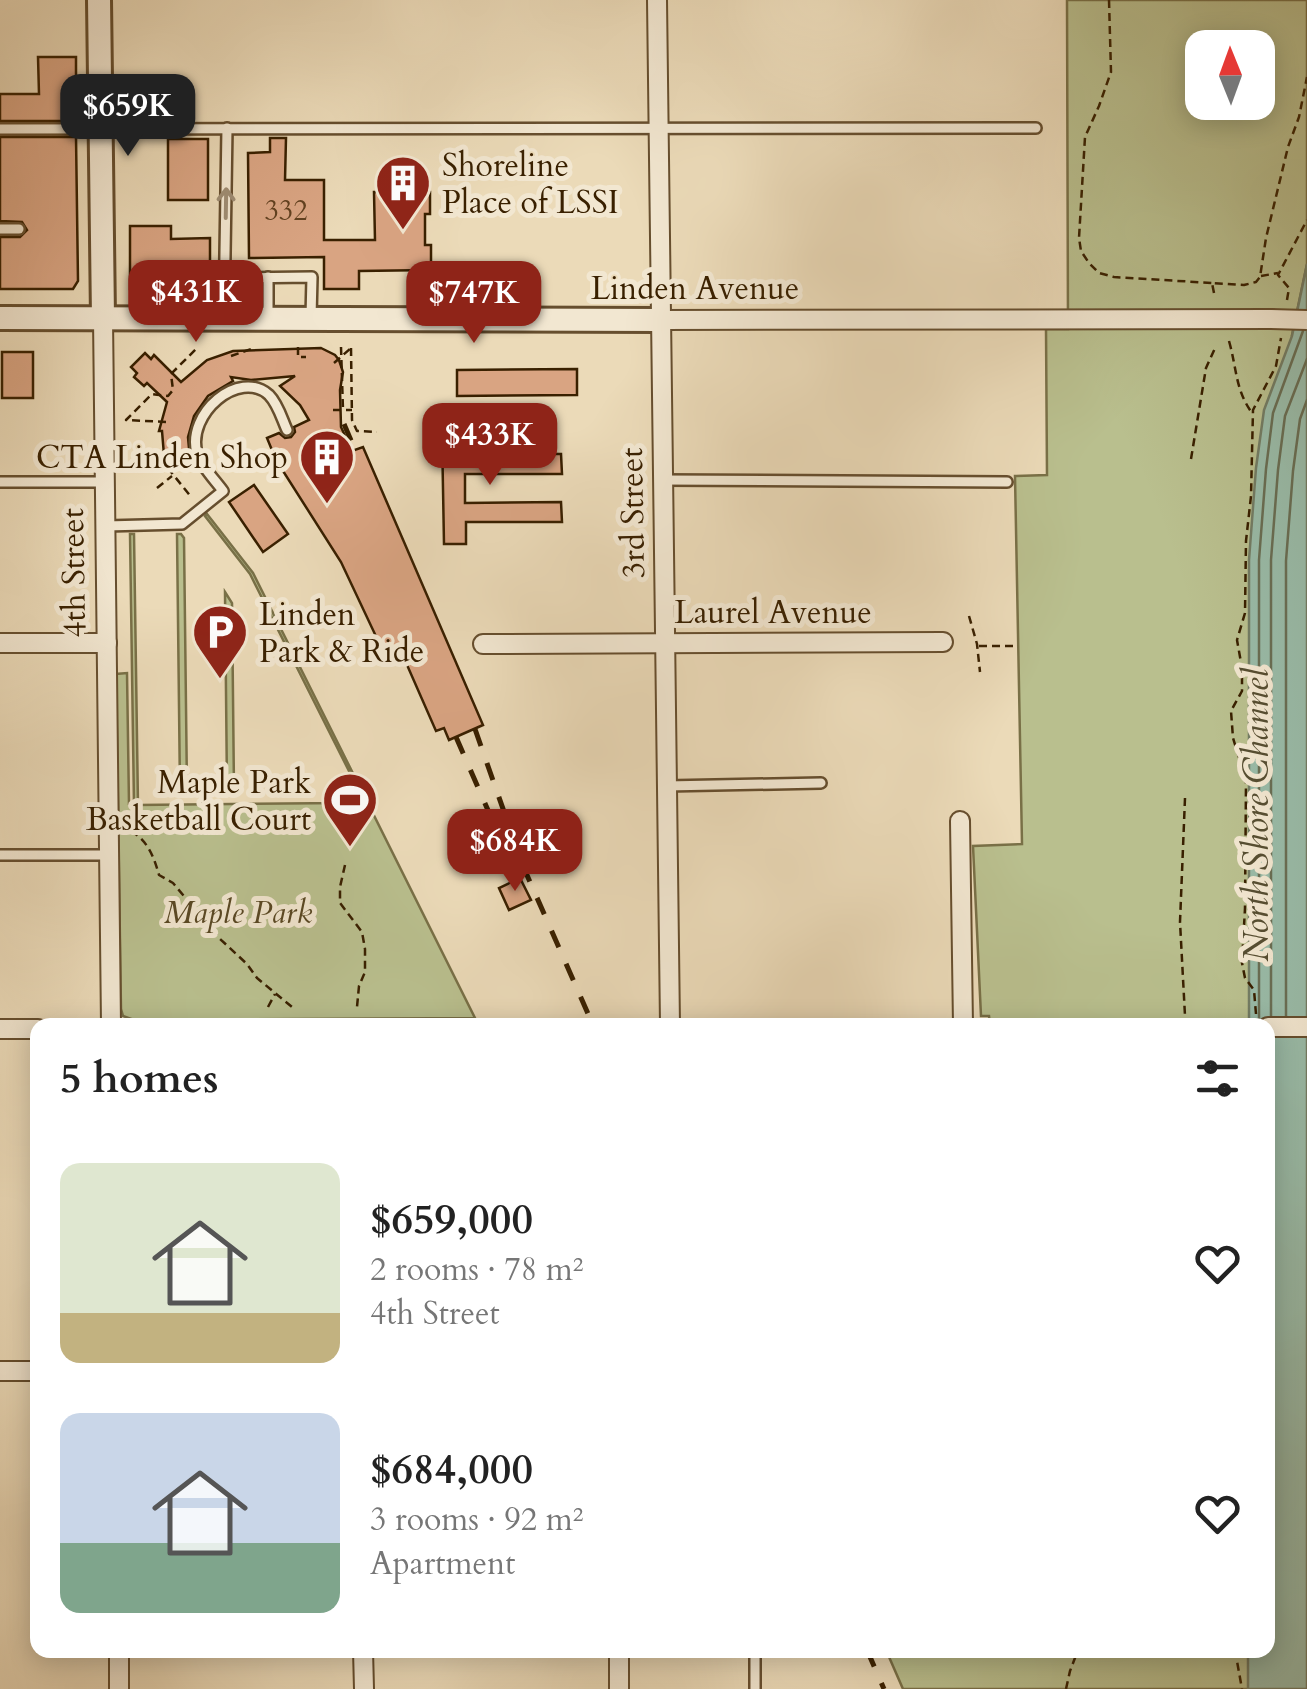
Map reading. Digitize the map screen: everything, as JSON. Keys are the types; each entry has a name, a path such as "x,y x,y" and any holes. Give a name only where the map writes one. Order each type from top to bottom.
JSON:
{"street":[{"name":"4th Street","path":"98,0 111,1018"},
{"name":"3rd Street","path":"657,0 670,1018"},
{"name":"Linden Avenue","path":"0,318 660,320 1276,328 1307,320"},
{"path":"0,643 106,642"},
{"name":"Laurel Avenue","path":"483,644 942,642"},
{"path":"960,821 963,1018"},
{"path":"1275,1028 1307,1027"},
{"path":"0,1029 30,1029"},
{"path":"0,1371 30,1370"},
{"path":"119,1658 120,1689"},
{"path":"363,1658 364,1689"},
{"path":"619,1658 619,1689"}],"lane":[{"path":"0,128 1036,128"},
{"path":"224,318 227,128"},
{"path":"0,229 19,229"},
{"path":"225,278 312,277 311,319"},
{"path":"268,278 268,319"},
{"path":"105,526 182,524 223,491 198,456 196,440 199,420 225,395 239,388 260,389 274,402 287,430"},
{"path":"662,480 1007,482"},
{"path":"0,482 104,482"},
{"path":"666,786 821,783"},
{"path":"0,855 109,855"},
{"path":"755,1658 755,1689"}],"path":[{"path":"1109,0 1111,72 1085,137 1079,218 1080,251 1099,274 1244,285 1256,282 1307,78"},
{"path":"1286,304 1289,288 1278,275 1307,220"},
{"path":"1260,277 1280,272"},
{"path":"1212,283 1214,293"},
{"path":"1256,1018 1254,990 1245,978 1242,964 1246,780 1233,738 1231,711 1242,691 1237,640 1245,612 1253,414 1276,366 1276,328"},
{"path":"1229,342 1240,395 1253,414"},
{"path":"1191,459 1206,368 1216,346"},
{"path":"298,347 298,357 306,357"},
{"path":"341,347 343,410"},
{"path":"166,422 126,420 152,394 168,396 173,390 171,374 197,348"},
{"path":"231,356 254,348"},
{"path":"334,363 352,348 352,420 357,431 377,432"},
{"path":"171,392 176,396"},
{"path":"333,410 352,410"},
{"path":"167,455 167,467 196,504"},
{"path":"157,488 174,475"},
{"path":"969,616 980,672"},
{"path":"977,646 1018,646"},
{"path":"1184,798 1180,922 1185,1016"},
{"path":"131,831 146,843 159,875 172,883 257,978 292,1006"},
{"path":"345,865 340,903 362,932 366,948 366,972 359,986 357,1006"},
{"path":"268,1007 276,993"},
{"path":"1066,1689 1075,1658"},
{"path":"1236,1658 1242,1689"}],"green space":[{"path":"1067,0 1307,0 1307,264 1292,335 1307,336 1307,1689 903,1689 889,1658 1275,1658 1275,1018 981,1016 973,846 1022,844 1015,476 1047,475 1046,329 1068,329"},
{"name":"Maple Park","path":"205,516 253,573 475,1018 123,1016 116,674 127,673 129,804 134,805 130,534 134,534 138,805 343,803 353,797 357,787 250,574"},
{"path":"177,534 184,538 187,790 180,791"},
{"path":"225,592 232,603 234,790 227,790"}],"water":[{"name":"North Shore Channel","path":"1307,264 1307,1689 1248,1689 1248,1658 1275,1658 1275,1018 1249,1018 1249,560 1264,410 1292,336"}],"building":[{"path":"38,57 76,57 76,121 0,121 0,94 39,94"},
{"path":"0,137 76,137 78,281 73,289 0,289 0,237 20,237 27,230 22,222 0,221"},
{"path":"270,138 286,138 285,180 324,180 324,240 375,240 374,192 430,192 425,245 431,245 431,270 359,271 359,289 324,289 324,257 249,258 248,153 270,152"},
{"path":"168,139 208,139 208,200 168,200"},
{"path":"130,226 171,226 171,239 210,238 210,289 130,289"},
{"path":"321,348 335,355 343,372 341,427 352,451 363,447 483,725 449,740 444,728 436,731 404,658 389,664 341,562 276,460 267,438 279,433 291,437 294,427 309,420 280,386 295,376 251,380 231,377 233,381 208,396 194,416 188,437 190,459 177,468 173,454 164,455 159,431 167,402 147,383 144,386 134,377 137,373 131,367 145,353 151,359 154,355 181,382 207,360 233,351"},
{"path":"2,352 33,352 33,398 2,398"},
{"path":"577,369 577,395 457,396 457,370"},
{"path":"442,433 464,433 464,453 561,454 562,474 465,474 465,503 561,502 562,522 466,522 466,544 444,544"},
{"path":"254,485 288,534 263,552 229,502"},
{"path":"520,878 531,900 509,910 499,888"}],"railway":[{"path":"344,424 355,450"},
{"path":"475,729 523,866 590,1018"},
{"path":"456,737 494,824"},
{"path":"870,1658 884,1689"}],"place":[{"name":"Shoreline Place of LSSI","path":"403,232"},
{"name":"CTA Linden Shop","path":"327,506"},
{"name":"Linden Park & Ride","path":"220,681"},
{"name":"Maple Park Basketball Court","path":"350,849"}]}
